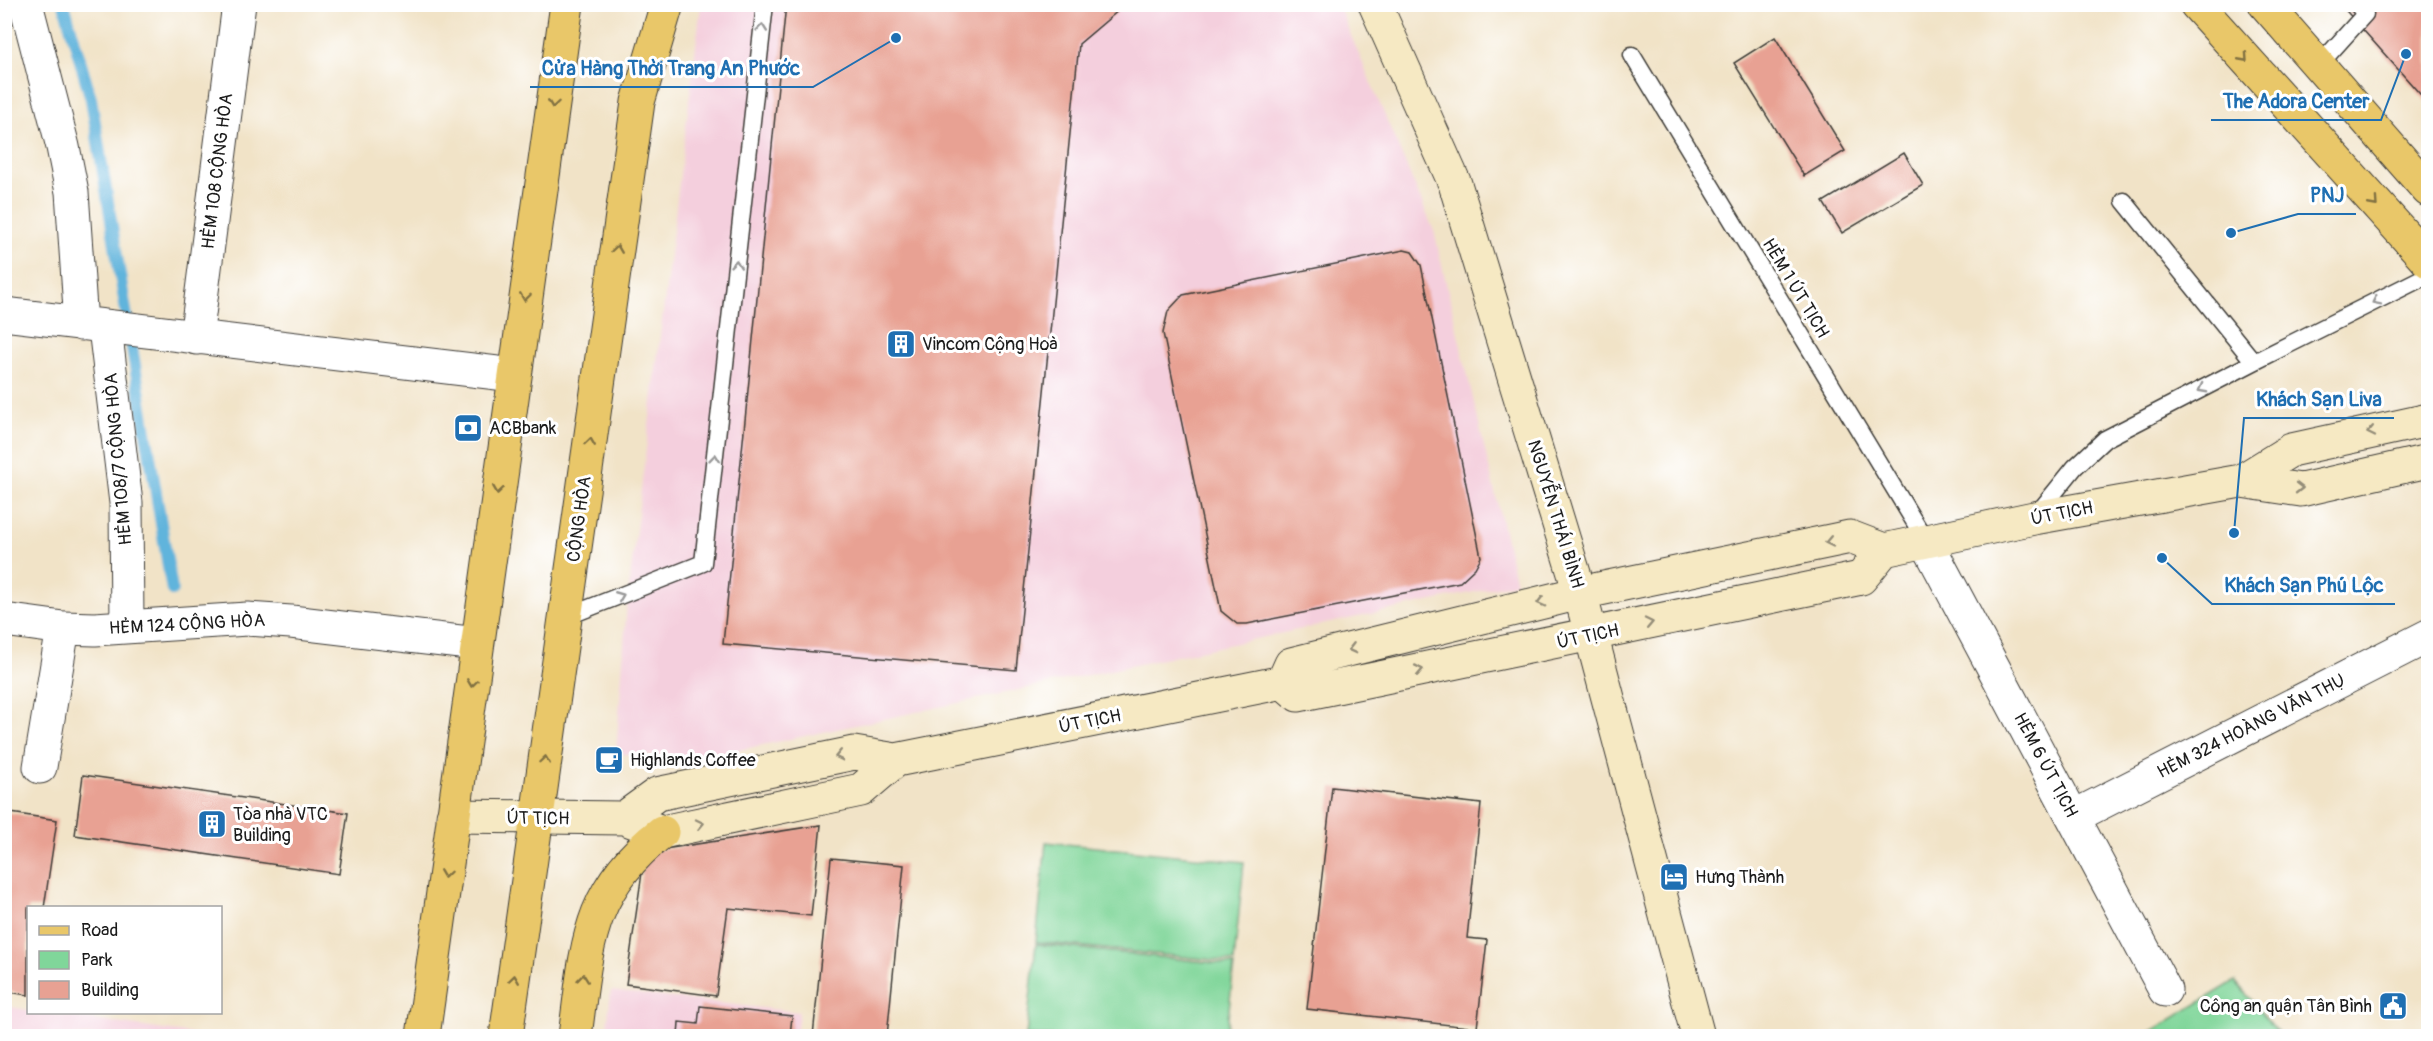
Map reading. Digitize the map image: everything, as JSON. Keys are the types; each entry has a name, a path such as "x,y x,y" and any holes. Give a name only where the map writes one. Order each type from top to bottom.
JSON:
{"main road":[{"path":"423,1036 567,4"},
{"path":"638,102 644,4"},
{"name":"CỘNG HÒA","path":"506,1036 638,102 667,4"},
{"path":"2196,4 2428,261"},
{"path":"2265,4 2428,190"},
{"path":"576,1036 585,957 597,913 619,872 639,849 662,832"}],"street":[{"name":"HẺM 108/7 CỘNG HÒA","path":"26,4 63,147 126,503 127,626"},
{"name":"HẺM 108 CỘNG HÒA","path":"196,338 239,4"},
{"name":"NGUYỄN THÁI BÌNH","path":"1375,4 1455,184 1592,635 1698,1036"},
{"path":"4,314 514,375"},
{"name":"ÚT TỊCH","path":"2241,481 2291,450 2428,420"},
{"name":"ÚT TỊCH","path":"624,818 657,794 854,753 896,760 1284,682 1298,695 1861,578 1884,550 2034,518 2241,481 2301,490 2428,461"},
{"path":"1284,682 1291,664 1580,593 1850,537 1884,550"},
{"name":"HẺM 6 ÚT TỊCH","path":"1926,541 2165,990"},
{"name":"HẺM 124 CỘNG HÒA","path":"4,620 63,628 247,619 477,644"},
{"path":"40,767 63,628"},
{"name":"HẺM 324 HOÀNG VĂN THỤ","path":"2073,816 2428,636"},
{"name":"ÚT TỊCH","path":"453,816 624,818 662,832 861,790 896,760"}],"lane":[{"path":"566,617 703,563 765,4"},
{"path":"2319,65 2365,14 2357,4"},
{"name":"HẺM 1 ÚT TỊCH","path":"1632,55 1926,541"},
{"path":"2124,201 2254,362"},
{"path":"2034,518 2075,467 2105,440 2428,275"}],"shaded area":[{"path":"701,5 1338,5 1434,231 1516,583 707,757 616,754 627,603"},
{"path":"611,991 799,1012 796,1036 606,1036"},
{"path":"5,1006 27,1010 27,1014 52,1014 207,1036 5,1036"}],"green space":[{"path":"1046,842 1244,862 1234,962 1036,942"},
{"path":"1036,944 1234,965 1226,1036 1026,1036"},
{"path":"2235,981 2281,1036 2144,1036"}],"building":[{"name":"Vincom Cộng Hoà","path":"786,4 1126,4 1079,44 1016,670 723,644"},
{"path":"2340,4 2428,4 2428,103"},
{"path":"1775,37 1845,151 1804,176 1734,63"},
{"path":"1904,153 1923,185 1842,233 1823,202"},
{"path":"1404,250 1412,252 1421,265 1481,557 1475,568 1460,582 1247,624 1237,624 1221,611 1163,333 1168,311 1183,295"},
{"name":"Tòa nhà VTC Building","path":"83,775 348,813 339,874 75,835"},
{"path":"1332,787 1481,804 1467,938 1487,940 1477,1028 1307,1009"},
{"path":"4,812 57,820 44,906 27,906 27,995 4,991"},
{"path":"821,825 811,916 728,908 716,996 626,984 645,852"},
{"path":"831,858 904,865 887,1036 813,1036"},
{"path":"700,1006 792,1016 790,1036 678,1036 679,1022 698,1024"}],"waterway":[{"path":"64,4 91,99 172,590"}],"place":[{"name":"Cửa Hàng Thời Trang An Phước","path":"896,38"},
{"name":"The Adora Center","path":"2406,54"},
{"name":"PNJ","path":"2231,233"},
{"name":"Vincom Cộng Hoà","path":"901,344"},
{"name":"ACBbank","path":"468,428"},
{"name":"Khách Sạn Liva","path":"2234,533"},
{"name":"Khách Sạn Phú Lộc","path":"2162,558"},
{"name":"Highlands Coffee","path":"609,760"},
{"name":"Tòa nhà VTC Building","path":"212,824"},
{"name":"Hưng Thành","path":"1674,877"},
{"name":"Công an quận Tân Bình","path":"2393,1006"}]}
